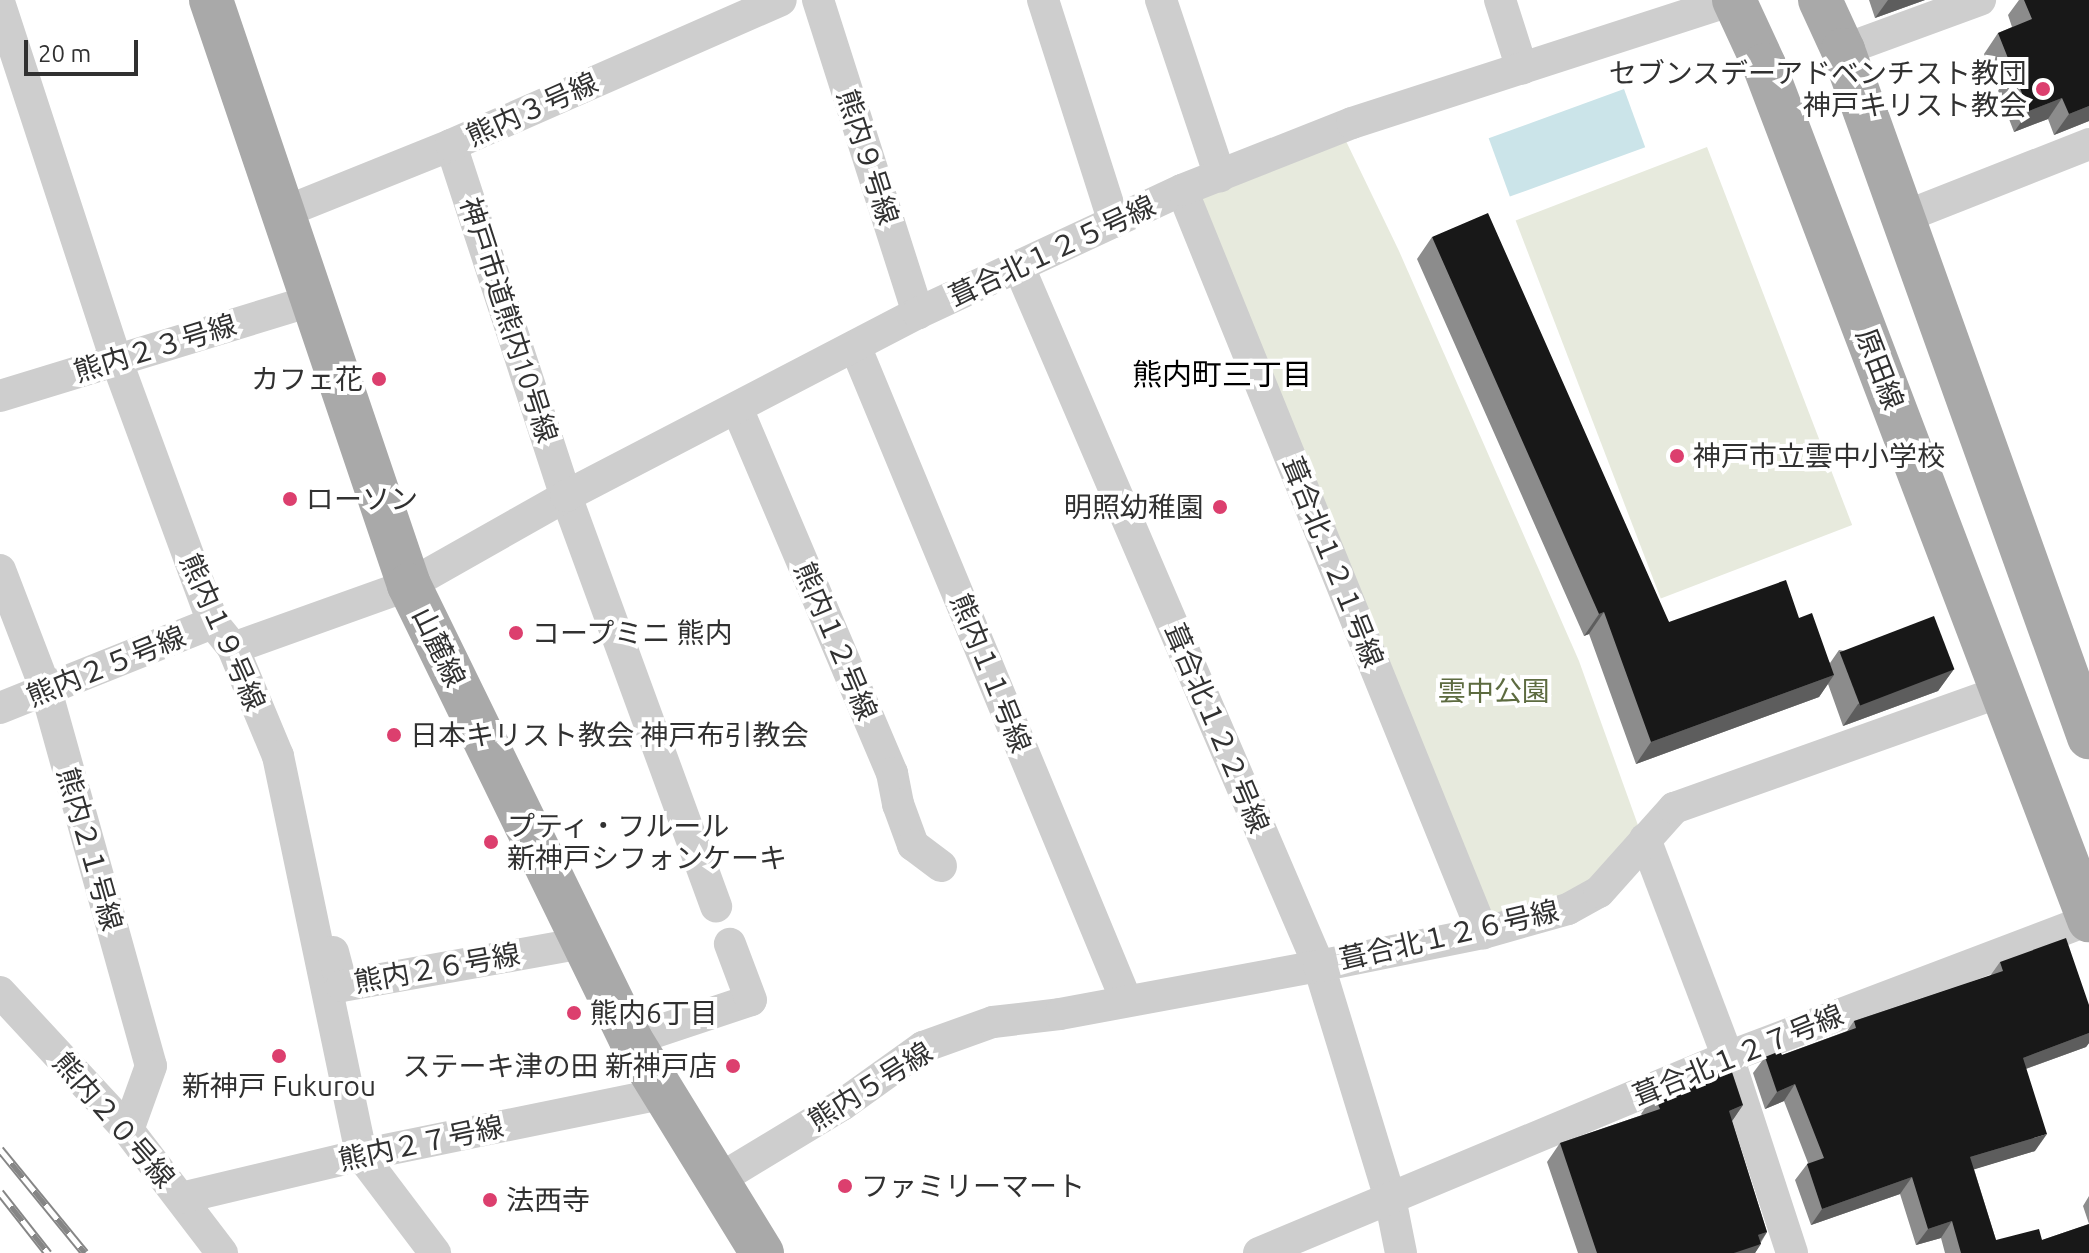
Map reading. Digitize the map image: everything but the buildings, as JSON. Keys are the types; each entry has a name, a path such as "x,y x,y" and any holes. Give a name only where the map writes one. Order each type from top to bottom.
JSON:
{"main road":[{"name":"山麓線","path":"211,0 409,585 631,1040 762,1253"},
{"name":"原田線","path":"1733,0 1769,80 2089,920"},
{"path":"1820,0 1843,50 1904,217 2089,737"}],"street":[{"name":"熊内３号線","path":"282,213 451,145 781,0"},
{"name":"熊内９号線","path":"818,0 918,313"},
{"path":"1043,0 1114,222"},
{"path":"1161,0 1220,176"},
{"path":"1500,0 1522,69"},
{"name":"葺合北１２５号線","path":"233,648 409,585 566,496 918,313 1182,190 1352,123 1733,0"},
{"path":"1843,50 1980,0"},
{"name":"熊内１９号線","path":"0,5 116,359 213,623 233,648 278,756 361,1155 435,1253"},
{"path":"1904,217 2089,144"},
{"name":"神戸市道熊内10号線","path":"451,145 566,496 716,906"},
{"name":"葺合北１２１号線","path":"1182,190 1483,933"},
{"name":"葺合北１２２号線","path":"1019,267 1319,966 1390,1198 1401,1253"},
{"name":"熊内２３号線","path":"0,396 311,301"},
{"name":"熊内１１号線","path":"855,346 1126,1000"},
{"name":"熊内１２号線","path":"737,408 892,773 898,804 913,845 941,866"},
{"name":"熊内２１号線","path":"0,570 46,690 151,1066 128,1130"},
{"name":"熊内２５号線","path":"0,708 213,623"},
{"name":"葺合北１２６号線","path":"1126,1000 1483,933 1568,909 1599,892 1674,808 2003,691"},
{"path":"1645,839 1728,1057 1792,1253"},
{"name":"葺合北１２７号線","path":"1259,1253 1728,1057 2089,920"},
{"name":"熊内２６号線","path":"319,953 331,947 342,986 584,943"},
{"path":"631,1040 751,1000 730,944"},
{"name":"熊内２０号線","path":"2,998 128,1130 222,1253"},
{"name":"熊内５号線","path":"718,1180 842,1105 923,1047 993,1022 1060,1014 1126,1000"},
{"name":"熊内２７号線","path":"181,1198 361,1155 662,1094"}],"green space":[{"name":"雲中公園","path":"1345,139 1399,251 1579,661 1639,828 1598,878 1563,898 1490,919 1196,197"},
{"path":"1707,147 1852,525 1661,599 1516,220"}],"water":[{"path":"1624,89 1645,147 1510,197 1489,138"}],"railway":[{"path":"0,1149 85,1253"},
{"path":"0,1192 48,1253"}],"place":[{"name":"セブンスデーアドベンチスト教団 神戸キリスト教会","path":"2043,89"},
{"name":"カフェ花","path":"379,379"},
{"name":"神戸市立雲中小学校","path":"1677,456"},
{"name":"ローソン","path":"290,499"},
{"name":"明照幼稚園","path":"1220,507"},
{"name":"コープミニ 熊内","path":"516,633"},
{"name":"日本キリスト教会 神戸布引教会","path":"394,735"},
{"name":"プティ・フルール 新神戸シフォンケーキ","path":"491,842"},
{"name":"熊内6丁目","path":"574,1013"},
{"name":"新神戸 Fukurou","path":"279,1056"},
{"name":"ステーキ津の田 新神戸店","path":"733,1066"},
{"name":"ファミリーマート","path":"845,1186"},
{"name":"法西寺","path":"490,1200"}],"district":[{"name":"熊内町三丁目","path":"1222,374"}]}
